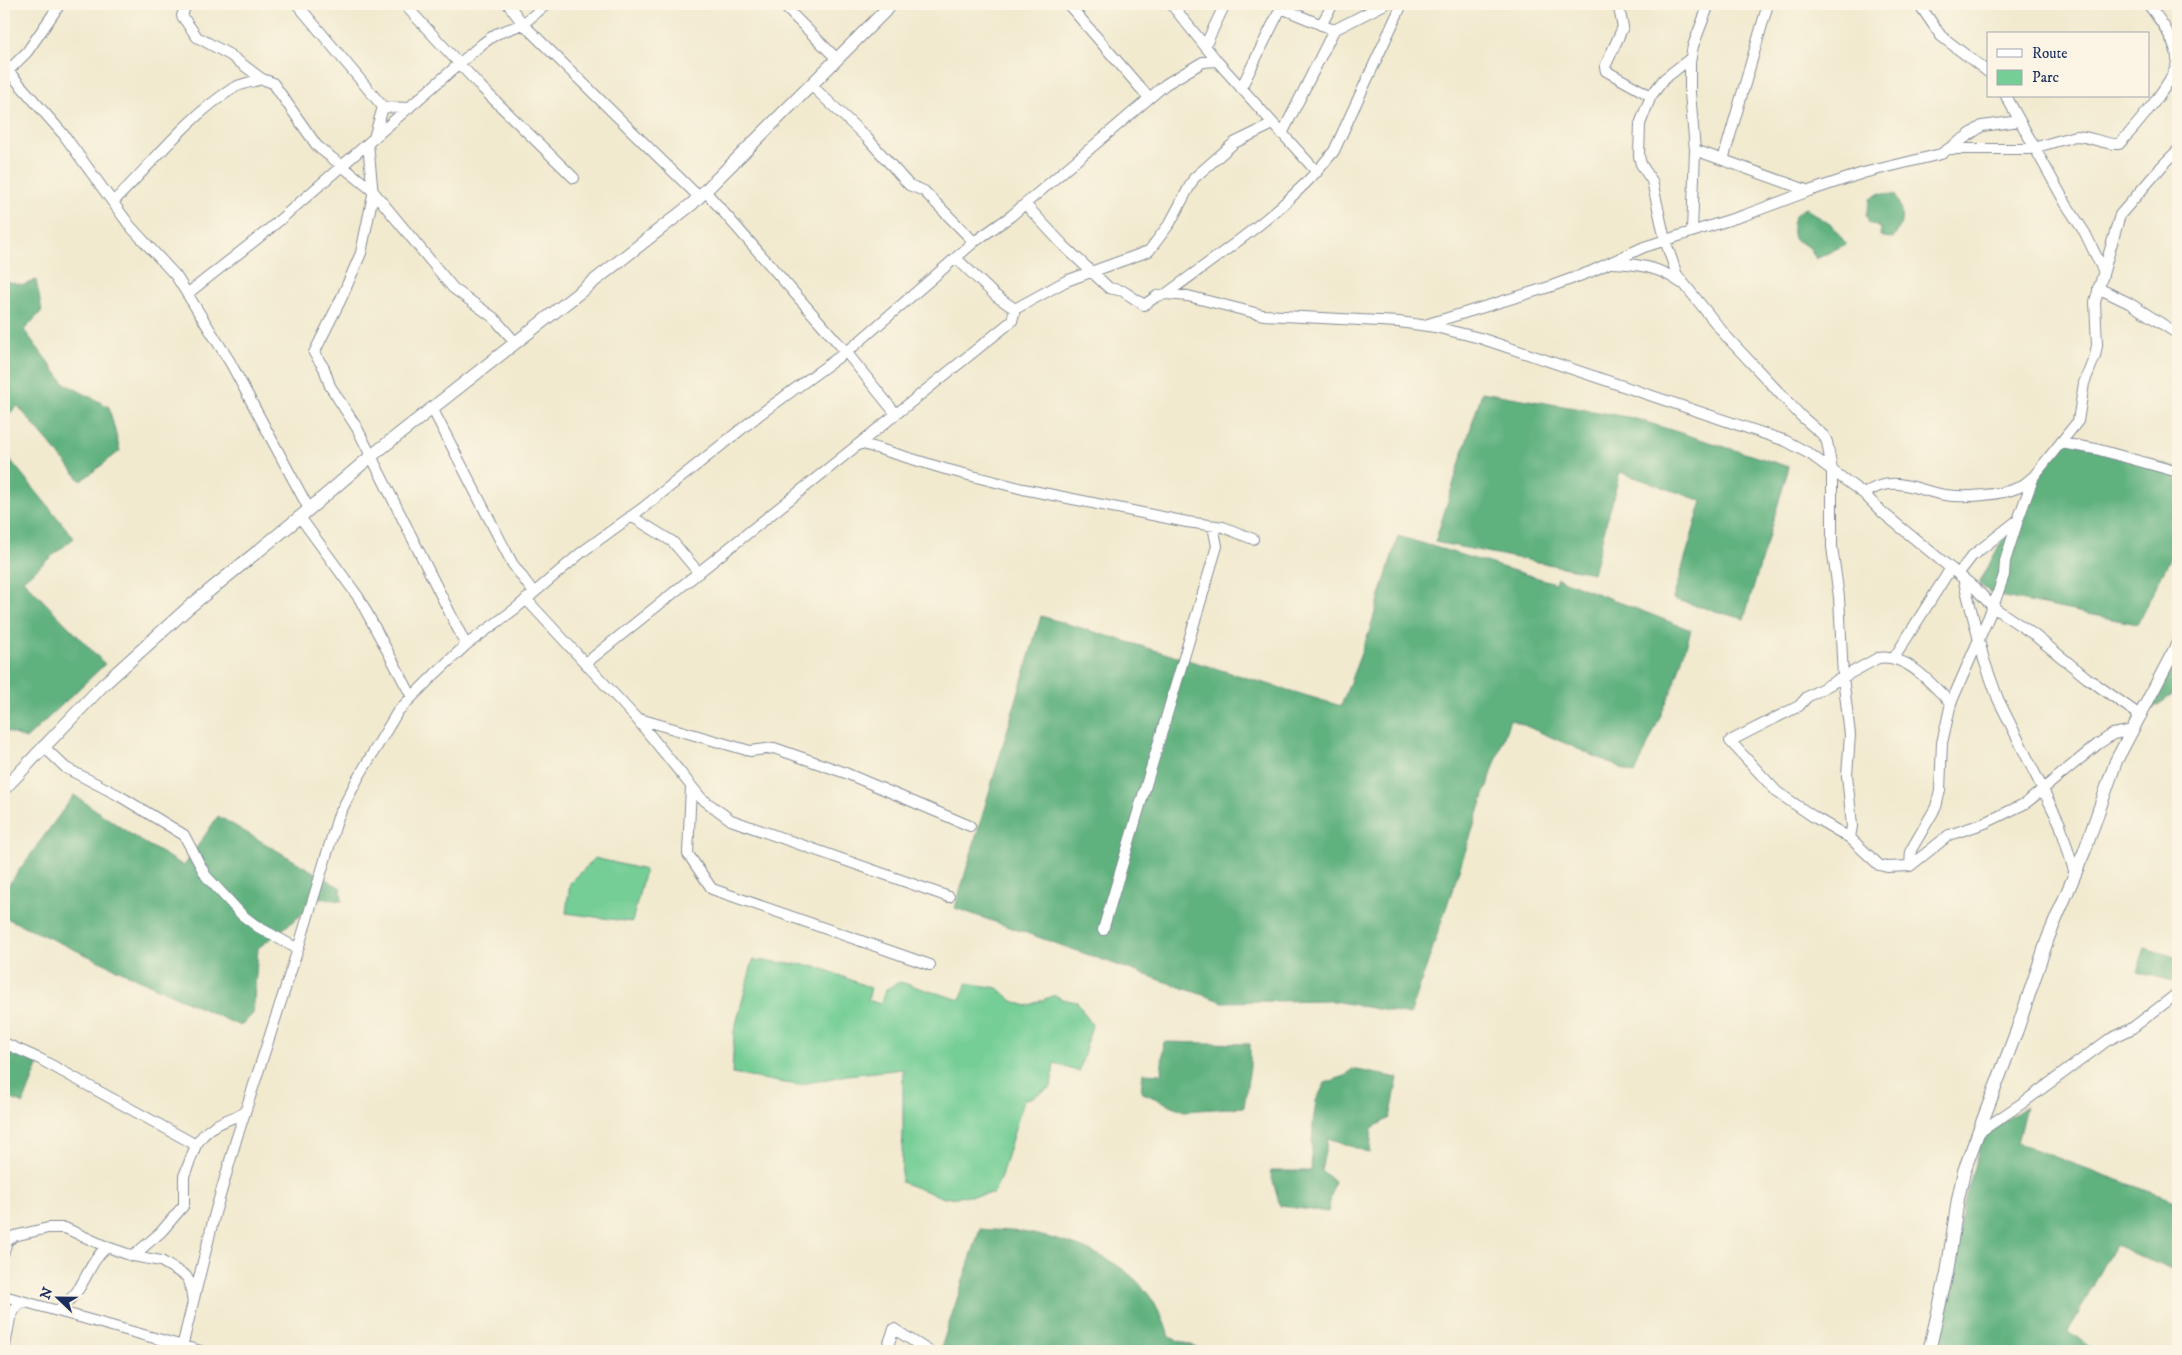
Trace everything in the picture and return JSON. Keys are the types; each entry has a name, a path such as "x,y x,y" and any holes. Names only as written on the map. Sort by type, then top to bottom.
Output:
{"street":[{"path":"60,4 27,52 8,71 64,135 130,226 176,276 230,362 305,513 359,598 412,697"},
{"path":"186,4 182,16 197,36 230,55 262,79 274,83 317,146 372,190 453,288 494,318 515,342"},
{"path":"297,4 382,107 410,108"},
{"path":"404,4 459,64 574,178"},
{"path":"508,4 523,24 702,194 846,352 896,414"},
{"path":"187,294 267,231 496,34 523,24 547,4"},
{"path":"782,4 837,59"},
{"path":"4,789 43,746 104,685 181,614 305,513 370,457 702,194 892,4"},
{"path":"1068,4 1149,98"},
{"path":"1171,4 1217,62 1318,172"},
{"path":"1205,46 1226,4"},
{"path":"1321,25 1333,4"},
{"path":"1282,134 1334,30 1385,4"},
{"path":"1166,294 1247,234 1318,172 1334,150 1402,4"},
{"path":"1618,4 1623,27 1605,67 1606,71 1651,96"},
{"path":"1692,231 1695,150 1690,93 1691,58 1692,46 1709,4"},
{"path":"1723,160 1768,4"},
{"path":"1919,4 1941,36 1987,71"},
{"path":"1950,149 2003,151 2037,148 2076,136 2083,136 2111,145 2119,144 2149,109 2169,80 2177,62 2176,50 2162,23 2148,4"},
{"path":"1241,88 1282,6 1334,30"},
{"path":"1691,58 1664,79 1651,96 1640,124 1639,156 1641,164 1653,186 1665,240 1674,266 1684,285 1739,350 1801,416 1824,436 1827,442 1832,470 1832,547 1839,597 1843,677 1850,735 1847,775 1852,826 1850,838"},
{"path":"182,1348 215,1213 244,1113 298,949 338,818 358,778 398,712 466,645 530,596 582,552 631,516 759,415 846,352 974,242 1025,204 1166,84 1203,62 1217,62"},
{"path":"113,202 136,180 152,159 209,107 234,87 262,79"},
{"path":"811,85 866,138 909,185 924,191 974,242"},
{"path":"2007,98 2037,148 2066,204 2086,233 2103,270"},
{"path":"382,107 371,142 372,190 367,230 362,243 361,253 314,353 324,368 330,386 356,428 466,645"},
{"path":"1425,325 1522,296 1611,263 1665,240 1745,215 1809,191 1864,173 1941,154 1982,126 2020,121"},
{"path":"586,664 1012,321 1015,308 1066,281 1149,251 1170,224 1194,178 1234,143 1273,124"},
{"path":"1695,150 1809,191"},
{"path":"1864,494 1880,486 1903,483 1946,496 2004,492 2020,488 2034,476 2078,421 2084,383 2095,356 2097,335 2094,316 2098,288 2120,215 2178,150"},
{"path":"1025,204 1064,246 1109,288 1123,291 1144,305 1157,296 1166,294 1188,296 1263,315 1425,325 1480,338 1786,440 1810,454 1864,494 1883,513 1957,574 1993,607 2033,634 2087,678 2141,716"},
{"path":"956,258 996,296 1015,308"},
{"path":"1611,263 1653,268 1668,274 1684,285"},
{"path":"2098,288 2130,303 2178,334"},
{"path":"432,408 530,596 586,664 636,718 701,798 731,820 949,897"},
{"path":"860,443 945,469 1022,489 1223,527 1253,538"},
{"path":"2061,443 2096,449 2178,472"},
{"path":"1910,866 1911,850 1936,806 1940,790 1942,743 1951,703 1993,607 2004,575 2005,560 2034,476"},
{"path":"631,516 672,542 699,573"},
{"path":"1894,658 1972,556 2018,520"},
{"path":"1103,930 1217,546 1213,526"},
{"path":"1957,574 1998,699 2060,824 2075,874"},
{"path":"1929,1351 1947,1273 1964,1171 2017,1030 2048,938 2075,874 2116,761 2178,643"},
{"path":"1951,703 1932,684 1902,661 1894,658 1878,658 1807,698 1799,706 1730,741 1777,792 1850,838 1879,865 1887,867 1910,866 1949,835 2002,815 2026,803 2098,744 2113,734 2133,730"},
{"path":"636,718 750,751 774,748 843,772 970,826"},
{"path":"43,746 66,768 118,795 184,835 206,876 242,915 258,927 298,949"},
{"path":"691,786 688,854 712,889 930,965"},
{"path":"1978,1133 2024,1102 2108,1040 2131,1029 2178,993"},
{"path":"4,1043 40,1059 196,1145"},
{"path":"133,1256 161,1232 184,1205 184,1176 196,1145 203,1133 209,1128 244,1113"},
{"path":"4,1252 7,1241 14,1236 48,1228 65,1228 107,1247 133,1256 161,1261 186,1276 190,1283 194,1305"},
{"path":"58,1311 77,1292 97,1256 107,1247"},
{"path":"4,1296 182,1348 201,1351"},
{"path":"4,1351 10,1318 16,1307 23,1302"},
{"path":"886,1351 894,1329 929,1351"}],"green space":[{"path":"1880,193 1895,195 1900,208 1901,223 1893,239 1880,236 1881,228 1869,223 1866,215 1870,199"},
{"path":"1805,208 1833,226 1846,244 1816,259 1810,248 1794,239 1792,229 1794,217"},
{"path":"36,280 42,311 24,330 64,383 109,407 120,451 81,481 18,406 4,418 4,281 24,285"},
{"path":"1482,392 1633,418 1789,467 1744,619 1673,599 1702,501 1620,472 1593,573 1435,542"},
{"path":"2064,441 2120,450 2178,469 2178,543 2137,624 1994,595 1979,584 2035,477"},
{"path":"4,452 74,538 23,580 105,664 26,739 4,731"},
{"path":"1398,536 1555,583 1557,578 1691,630 1674,685 1635,774 1510,719 1410,1015 1328,1000 1223,1002 955,908 1041,616 1341,706 1369,632"},
{"path":"2178,655 2178,691 2149,711"},
{"path":"74,795 136,838 184,866 218,816 341,888 342,901 313,897 309,909 258,948 253,1014 240,1026 4,917 4,891"},
{"path":"595,858 645,870 632,922 566,913 570,883"},
{"path":"2145,948 2178,958 2178,983 2137,971"},
{"path":"753,960 816,966 871,988 868,1000 880,1004 886,989 900,982 960,1000 967,983 998,988 1013,1001 1027,1006 1055,995 1062,999 1077,1002 1092,1025 1079,1072 1054,1063 1051,1087 1031,1098 1024,1099 1000,1179 993,1194 944,1198 901,1182 903,1069 847,1075 797,1085 732,1074 734,1032"},
{"path":"1164,1042 1250,1044 1250,1066 1244,1107 1184,1111 1141,1092 1143,1073 1161,1074"},
{"path":"4,1044 40,1061 23,1104 4,1095"},
{"path":"1352,1069 1398,1078 1390,1118 1372,1128 1370,1153 1328,1138 1321,1170 1334,1181 1328,1212 1280,1206 1270,1171 1311,1171 1316,1101 1325,1083 1345,1076"},
{"path":"2026,1106 2017,1143 2178,1202 2178,1273 2115,1245 2069,1331 2092,1349 2091,1351 1955,1351 1939,1338 1964,1202 1983,1135"},
{"path":"980,1229 1020,1232 1056,1239 1099,1255 1134,1279 1149,1295 1161,1314 1169,1337 1207,1351 940,1351"}]}
